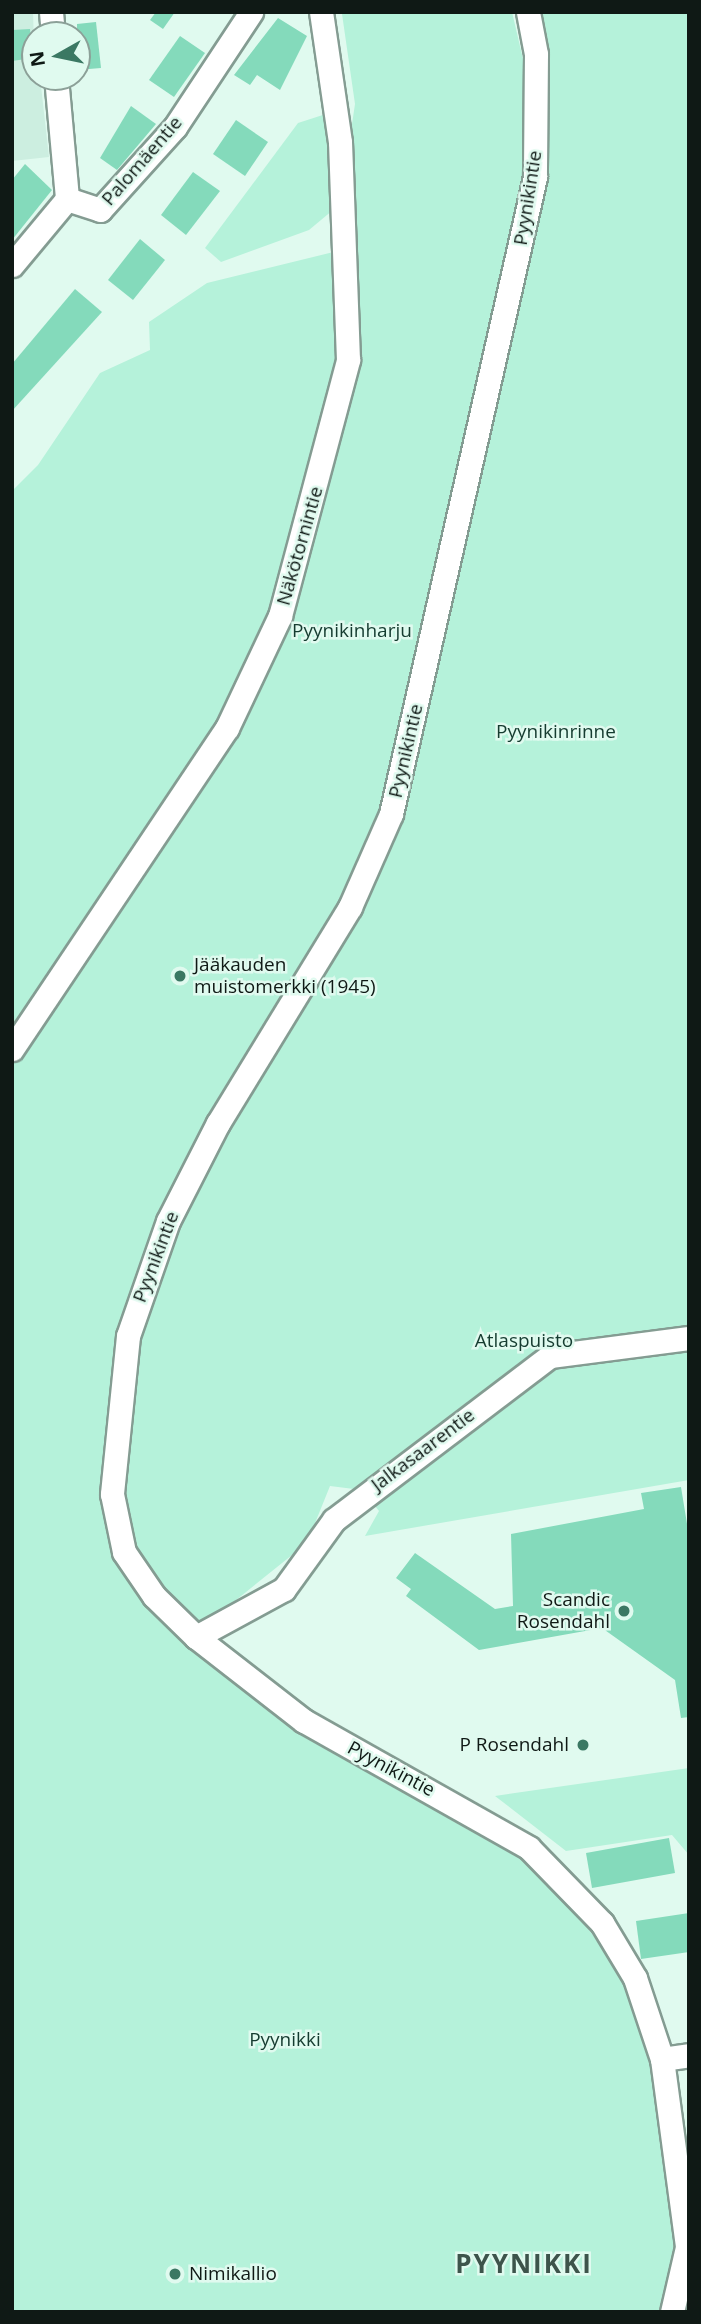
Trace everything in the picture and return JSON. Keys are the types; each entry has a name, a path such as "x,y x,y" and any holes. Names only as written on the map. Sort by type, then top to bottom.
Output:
{"street":[{"name":"Palomäentie","path":"67,198 100,210 175,127 251,12"},
{"name":"Näkötornintie","path":"12,1049 228,728 280,617 348,360 340,142 321,12"},
{"name":"Pyynikintie","path":"528,12 536,54 535,177 391,814 350,907 186,1184 128,1336 112,1449 115,1524 124,1552 154,1596 196,1637 304,1721 484,1818 563,1876 625,1958 662,2059 687,2233 672,2312"},
{"path":"12,265 67,198 57,91"},
{"name":"Jalkasaarentie","path":"196,1637 284,1589 334,1520 550,1356 689,1338"},
{"path":"662,2059 689,2055"}],"shaded area":[{"path":"12,12 33,12 33,21 21,21 21,91 42,91 49,157 12,161"}],"green space":[{"name":"Pyynikinharju","path":"512,12 546,157 547,55 539,12 689,12 689,1480 365,1536 379,1511 362,1490 330,1486 307,1543 185,1641 548,1872 627,1983 660,2090 682,2234 661,2312 12,2312 12,491 38,465 100,373 150,350 149,322 207,283 358,246 348,151 355,104 342,14"},
{"path":"329,113 333,210 309,230 221,262 205,248 298,123"},
{"path":"689,1768 689,1855 672,1835 566,1851 495,1796"}],"building":[{"path":"156,12 175,12 163,29 150,20"},
{"path":"278,18 307,36 280,90 257,75 250,85 234,75"},
{"path":"96,22 101,68 91,69 91,23"},
{"path":"12,30 21,30 21,60 12,61"},
{"path":"180,36 205,53 174,97 149,80"},
{"path":"131,106 156,124 117,170 100,158"},
{"path":"236,120 268,142 245,176 213,154"},
{"path":"25,164 52,190 12,240 12,180"},
{"path":"193,172 220,191 186,235 161,215"},
{"path":"140,239 165,260 133,300 108,280"},
{"path":"75,289 102,312 12,411 12,364"},
{"name":"Scandic Rosendahl","path":"681,1487 689,1536 689,1717 681,1718 675,1680 602,1628 479,1650 406,1596 411,1589 396,1578 415,1553 495,1609 513,1606 511,1534 644,1509 641,1493"},
{"path":"669,1838 675,1873 592,1888 586,1853"},
{"path":"689,1913 689,1952 641,1959 636,1921"}],"place":[{"name":"Jääkauden muistomerkki (1945)","path":"180,976"},
{"name":"Scandic Rosendahl","path":"624,1611"},
{"name":"P Rosendahl","path":"583,1745"},
{"name":"Nimikallio","path":"175,2274"}],"district":[{"name":"PYYNIKKI","path":"524,2264"}],"park label":[{"name":"Pyynikinrinne","path":"556,732"},
{"name":"Atlaspuisto","path":"524,1341"},
{"name":"Pyynikki","path":"285,2040"}]}
